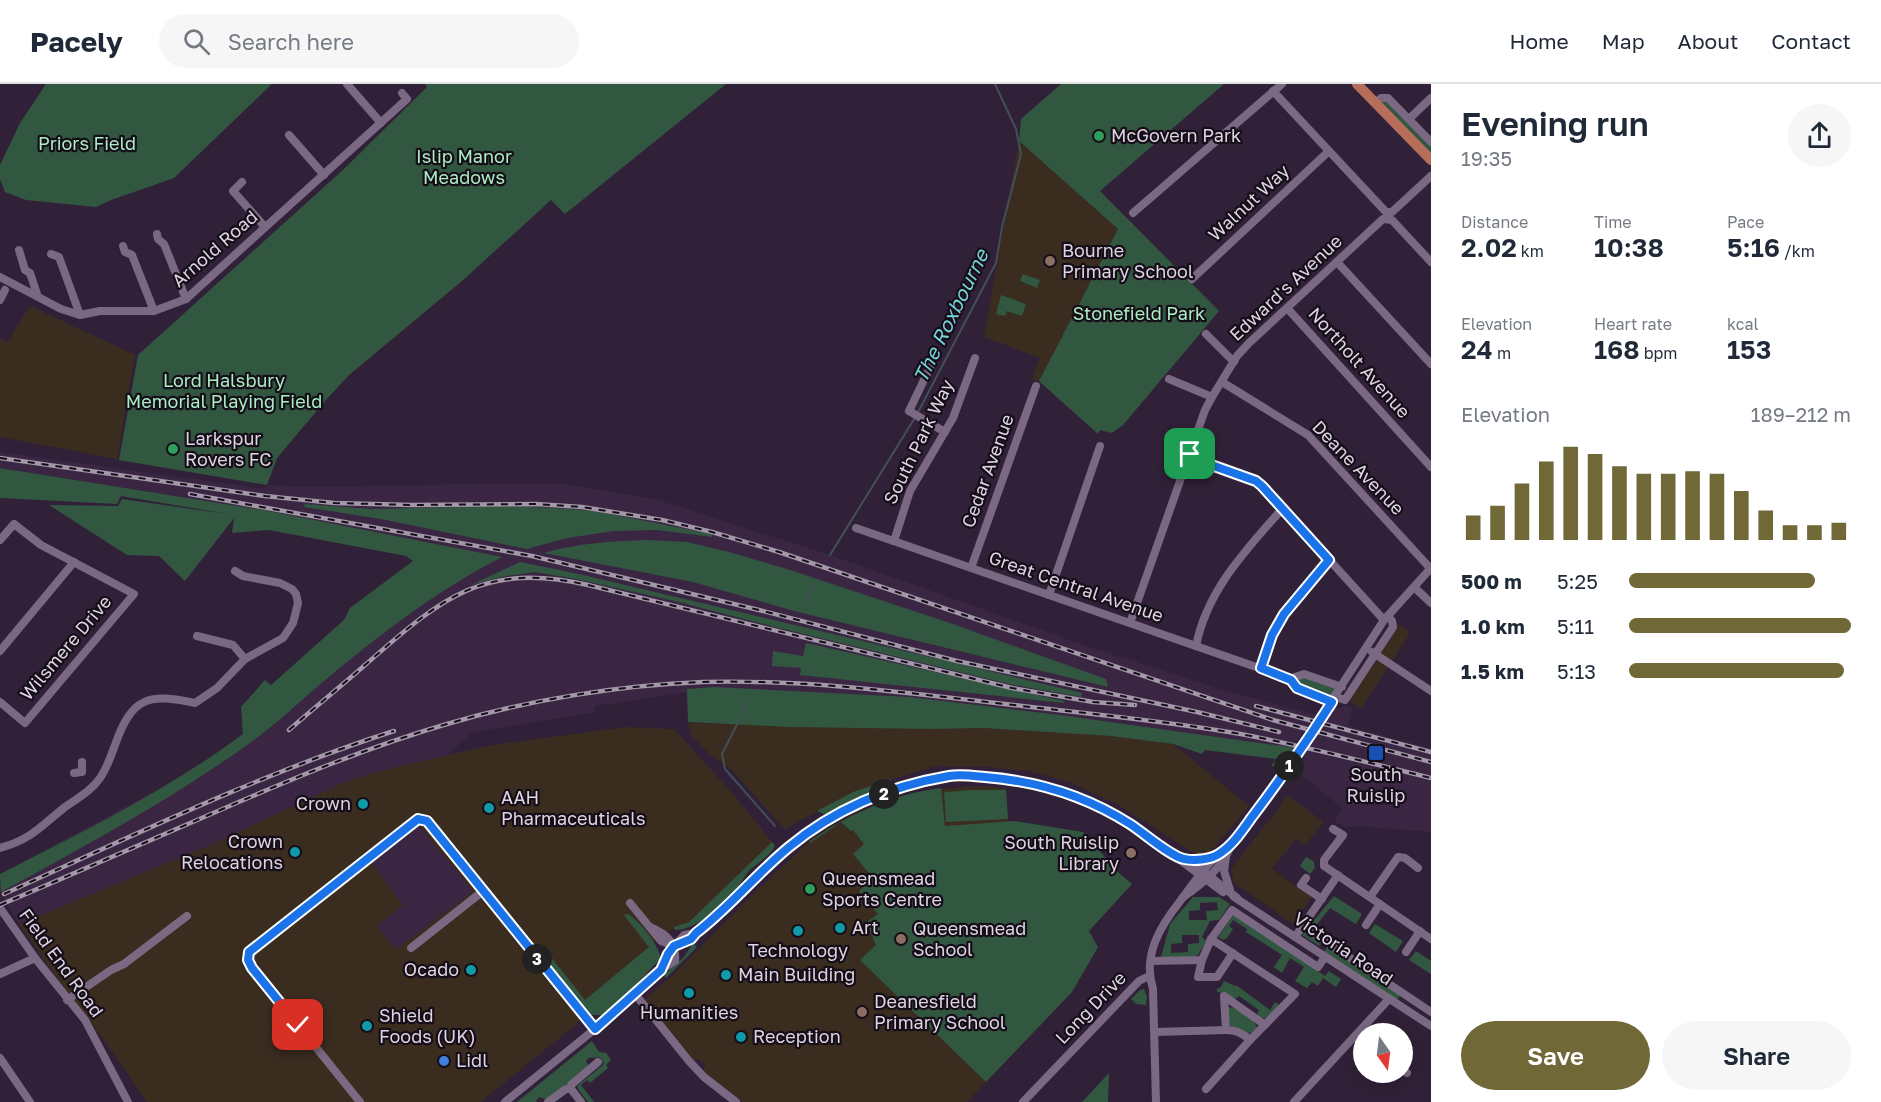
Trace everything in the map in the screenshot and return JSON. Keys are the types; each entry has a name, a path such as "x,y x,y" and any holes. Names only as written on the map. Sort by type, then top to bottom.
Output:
{"main road":[{"path":"1357,84 1431,160"}],"street":[{"path":"347,84 381,123"},
{"path":"1133,213 1282,84"},
{"path":"1274,91 1384,215 1392,220 1431,262"},
{"name":"Arnold Road","path":"0,277 61,309 80,315 117,310 154,311 186,299 407,99 402,93"},
{"path":"1375,103 1381,98 1388,98 1431,142"},
{"path":"1409,119 1431,98"},
{"path":"289,135 324,175"},
{"name":"Walnut Way","path":"1192,279 1329,151"},
{"name":"Edward's Avenue","path":"1130,623 1212,397 1234,362 1249,343 1384,215 1392,212 1431,177"},
{"path":"242,182 233,191 266,227"},
{"path":"157,234 158,239 164,244 186,299"},
{"path":"123,246 125,252 132,255 154,311"},
{"path":"19,250 25,270 30,273 39,297"},
{"path":"51,254 59,257 80,315"},
{"path":"1337,262 1431,364"},
{"path":"0,300 5,290"},
{"name":"Northolt Avenue","path":"1287,308 1431,467"},
{"path":"1206,334 1234,362"},
{"path":"935,357 909,411 945,432"},
{"name":"South Park Way","path":"894,541 910,490 953,418 975,358"},
{"path":"1169,379 1212,397"},
{"name":"Deane Avenue","path":"1222,382 1308,435 1431,568"},
{"name":"Cedar Avenue","path":"971,568 1036,386"},
{"path":"1049,595 1100,446"},
{"path":"1189,457 1256,481 1329,560 1386,618 1392,621 1393,627 1376,654"},
{"path":"1196,646 1211,601 1229,571 1282,509"},
{"name":"Wilsmere Drive","path":"0,524 11,527 41,546 134,594 25,723 0,702"},
{"path":"0,540 11,527"},
{"name":"Great Central Avenue","path":"856,528 1261,668 1291,680 1297,688 1332,702 1345,700 1376,654"},
{"path":"1261,668 1272,635 1284,614 1329,560"},
{"path":"0,651 74,562"},
{"name":"Long Drive","path":"1023,1102 1139,981 1149,976 1153,947 1162,924 1185,895 1229,850 1278,783 1386,618 1431,568"},
{"path":"0,848 16,843 43,828 59,812 95,785 104,771 127,718 137,706 144,701 159,697 195,703 217,688 245,659 283,638 293,623 298,603 296,594 287,585 243,576 235,571"},
{"path":"1414,587 1431,603"},
{"path":"196,636 233,645 245,659"},
{"path":"1367,648 1431,690"},
{"name":"Great Central Avenue","path":"1285,677 1292,678 1304,674 1342,687"},
{"path":"74,773 82,772 82,762"},
{"name":"Victoria Road","path":"674,946 684,935 696,933 736,900 788,848 833,816 879,795 951,776 1024,781 1062,791 1116,816 1431,1026"},
{"path":"360,1102 252,968 248,960 249,952 418,819 427,821 595,1029"},
{"path":"1333,828 1343,835 1323,863 1324,866 1431,939"},
{"path":"1229,850 1224,873 1230,891"},
{"name":"Long Drive","path":"1205,876 1217,856 1229,850"},
{"path":"1217,856 1181,860 1188,881 1185,895 1199,891 1220,891"},
{"path":"1370,897 1398,857 1405,858 1418,868"},
{"path":"1295,937 1338,875"},
{"name":"Victoria Road","path":"1205,876 1220,891 1237,898"},
{"path":"1306,878 1301,885 1322,899"},
{"path":"411,948 483,891"},
{"path":"505,1102 595,1029 661,970 674,946 666,934 650,927 630,903"},
{"path":"1366,925 1380,904"},
{"name":"Field End Road","path":"0,908 35,958 85,1020 128,1102"},
{"path":"1233,953 1217,977 1198,977 1211,939 1232,910 1318,967 1326,942"},
{"path":"67,1000 111,970 124,964 187,916"},
{"path":"1406,952 1420,931"},
{"path":"1313,933 1431,1012"},
{"path":"1206,1089 1295,994 1211,939"},
{"path":"0,974 35,958"},
{"path":"1151,961 1202,960"},
{"path":"1149,976 1153,989 1156,1102"},
{"path":"635,994 689,1061 704,1077 736,1102"},
{"path":"1398,1005 1405,995"},
{"path":"1226,1030 1224,996 1265,1025"},
{"path":"1367,1023 1389,999"},
{"path":"1155,1032 1234,1030 1250,1040"},
{"path":"1294,1102 1353,1038"},
{"path":"0,1058 30,1102"},
{"path":"571,1089 571,1085 598,1062"},
{"path":"548,1102 566,1089 571,1089"},
{"path":"571,1089 581,1102"}],"shaded area":[{"name":"Bourne Primary School","path":"1019,141 1118,229 1039,381 1032,379 1040,358 984,337"},
{"path":"30,306 135,355 117,459 0,437 0,339 7,342"},
{"path":"0,452 265,489 267,485 310,487 566,484 658,500 830,555 1075,642 1216,688 1315,715 1288,755 704,690 595,706 595,712 473,732 448,755 371,773 340,784 208,846 19,924 0,891 0,874 157,790 220,752 426,579 449,557 262,510 0,468"},
{"path":"1396,623 1410,633 1361,709 1348,700 1398,627"},
{"path":"1345,705 1353,709 1348,726 1431,749 1431,832 1345,827 1334,821 1342,808 1296,770 1303,755 1325,720 1328,719 1331,710 1342,708"},
{"path":"688,723 933,729 984,728 1111,736 1173,744 1249,806 1211,851 1198,854 1115,803 1069,782 1028,771 988,767 936,766 853,792 785,829 731,769 710,755 691,735"},
{"path":"625,727 674,729 734,795 772,842 689,922 659,936 650,947 585,1000 579,1022 481,1102 147,1102 19,924 208,846 340,784 371,773 487,746"},
{"name":"Queensmead School","path":"975,786 1006,788 1008,821 1083,832 1119,873 1132,884 1089,931 1098,947 1072,992 967,1102 743,1102 704,1071 705,1065 699,1059 694,1060 649,1006 646,999 650,994 670,978 756,891 821,833 851,815 898,797 930,790"},
{"path":"1287,795 1324,822 1305,845 1296,839 1272,869 1312,897 1293,924 1234,883 1231,869"},
{"path":"417,826 473,891 396,949 377,926 403,905 371,862"}],"green space":[{"name":"Priors Field","path":"46,84 272,84 174,178 96,207 26,200 5,192 0,179 0,165 20,123"},
{"path":"425,84 726,84 565,214 551,200 462,281 349,375 277,458 267,485 119,460 138,355 345,168 427,87"},
{"name":"Stonefield Park","path":"1061,84 1224,84 1100,191 1219,311 1123,425 1112,433 1100,430 1098,434 1039,381 1118,229 1019,141 1021,119"},
{"path":"1385,100 1431,146 1431,155 1382,103"},
{"path":"1023,274 1040,280 1037,288 1020,281"},
{"path":"1001,295 1026,304 1022,316 1007,311 1005,316 996,314"},
{"path":"0,468 263,510 502,557 452,585 383,633 262,734 193,782 66,857 1,892 0,874 155,792 243,734 241,707 265,680 271,685 344,620 350,608 413,561 406,556 269,530 232,533 234,518 185,581 159,556 127,555 49,505 118,506 122,499 234,515 121,496 117,504 0,498"},
{"path":"305,504 371,509 499,506 595,511 712,534 712,537 657,530 614,531 567,538 527,549 381,519 304,507"},
{"path":"647,540 687,542 787,569 950,623 1106,679 1108,687 798,612 693,582 544,553 595,543"},
{"path":"520,562 1082,693 1081,697 1009,684 679,602 576,579 535,572 506,576 471,585"},
{"path":"806,643 1064,701 1064,703 800,675 801,668 772,666 773,651 803,656"},
{"path":"1304,676 1335,687 1330,698 1295,684 1297,677"},
{"path":"714,687 909,697 1060,715 1296,748 1282,767 1271,766 1276,759 1205,750 1202,754 1173,744 1111,736 984,728 791,727 688,722 687,689"},
{"path":"891,779 888,787 826,815 817,811 853,792"},
{"name":"Queensmead School","path":"941,788 945,826 1014,821 1083,832 1119,873 1132,884 1089,931 1098,947 1072,992 986,1082 860,960 876,945 870,930 864,924 878,914 859,891 873,878 853,854 864,844 853,830 851,831 841,822 810,843 840,822 872,807 906,795"},
{"path":"1006,790 1008,819 946,822 944,792"},
{"path":"772,842 775,846 770,853 749,871 717,909 692,926 675,930 674,927 689,922"},
{"path":"1306,857 1314,862 1315,868 1310,874 1300,866"},
{"path":"1334,896 1362,914 1356,924 1330,908 1310,933 1322,941 1319,946 1302,935"},
{"path":"1193,897 1219,897 1230,904 1219,920 1210,921 1202,937 1206,941 1198,955 1192,957 1161,957 1170,924","holes":["1217,902 1218,910 1206,911 1207,920 1189,920 1189,911 1200,910 1200,903","1182,935 1199,935 1199,943 1188,944 1188,952 1171,953 1171,944 1182,943"]},
{"path":"628,914 648,934 657,947 660,959 629,992 602,1015 591,1015 541,957 547,952 585,1000 649,947 624,915"},
{"path":"1234,914 1325,976 1329,971 1341,979 1336,987 1323,978 1318,986 1312,982 1307,988 1295,981 1304,967 1290,958 1282,973 1274,967 1282,955 1246,932 1247,929 1233,920 1229,926 1233,929 1227,938 1223,940 1218,937"},
{"path":"1375,924 1403,941 1396,952 1369,933"},
{"path":"693,943 697,947 666,978 664,975 684,957"},
{"path":"1328,946 1401,995 1397,1000 1324,952"},
{"path":"1416,951 1431,961 1431,974 1409,960"},
{"path":"1224,981 1236,985 1270,1010 1275,1002 1279,1005 1266,1018 1261,1018 1257,1014 1259,1010 1239,996 1234,1000 1224,993 1217,992"},
{"path":"1144,989 1147,997 1146,1005 1136,1004 1131,999"},
{"path":"1229,1007 1246,1014 1257,1028 1249,1034 1230,1026 1227,1009"},
{"path":"592,1041 599,1052 606,1053 611,1060 606,1065 608,1068 590,1083 587,1080 581,1085 594,1102 588,1102 577,1086 604,1064 600,1057 589,1058 586,1061 589,1067 547,1100 540,1097 536,1100 537,1102 517,1102"},
{"path":"1109,1073 1108,1102 1082,1102"}],"waterway":[{"name":"The Roxbourne","path":"830,555 916,416 996,263 1002,227 1021,154 1016,129 995,84"},
{"name":"The Roxbourne","path":"802,604 815,584"},
{"name":"The Roxbourne","path":"749,701 722,754 725,769 775,826"}],"railway":[{"path":"0,458 265,496 334,503 536,504 582,507 662,520 779,552 1273,720 1431,762"},
{"path":"190,494 532,556 759,610 957,661 1197,712 1279,732"},
{"path":"289,730 417,621 441,604 465,591 491,582 519,578 551,579 588,585 1012,688 1093,702 1135,705"},
{"path":"0,905 275,787 389,743 478,715 574,695 639,686 703,682 823,685 1102,715 1235,733 1431,778"},
{"path":"1256,706 1431,752"},
{"path":"4,894 245,786 394,731"}],"place":[{"name":"McGovern Park","path":"1099,136"},
{"name":"Bourne Primary School","path":"1050,261"},
{"name":"Larkspur Rovers FC","path":"173,449"},
{"name":"South Ruislip","path":"1376,753"},
{"name":"Crown","path":"363,804"},
{"name":"AAH Pharmaceuticals","path":"489,808"},
{"name":"Crown Relocations","path":"295,852"},
{"name":"South Ruislip Library","path":"1131,853"},
{"name":"Queensmead Sports Centre","path":"810,889"},
{"name":"Art","path":"840,928"},
{"name":"Technology","path":"798,931"},
{"name":"Queensmead School","path":"901,939"},
{"name":"Ocado","path":"471,970"},
{"name":"Main Building","path":"726,975"},
{"name":"Humanities","path":"689,993"},
{"name":"Deanesfield Primary School","path":"862,1012"},
{"name":"Shield Foods (UK)","path":"367,1026"},
{"name":"Reception","path":"741,1037"},
{"name":"Lidl","path":"444,1061"}],"route":[{"path":"298,1025 252,968 248,960 249,952 418,819 427,821 595,1029 661,970 674,946 687,942 718,916 801,837 854,805 904,787 951,776 1024,781 1062,791 1091,803 1142,831 1183,859 1217,856 1231,846 1268,797 1332,702 1297,688 1291,680 1261,668 1277,624 1329,560 1256,481 1189,457 1190,454"}],"park label":[{"name":"Islip Manor Meadows","path":"464,167"},
{"name":"Lord Halsbury Memorial Playing Field","path":"224,391"}]}
